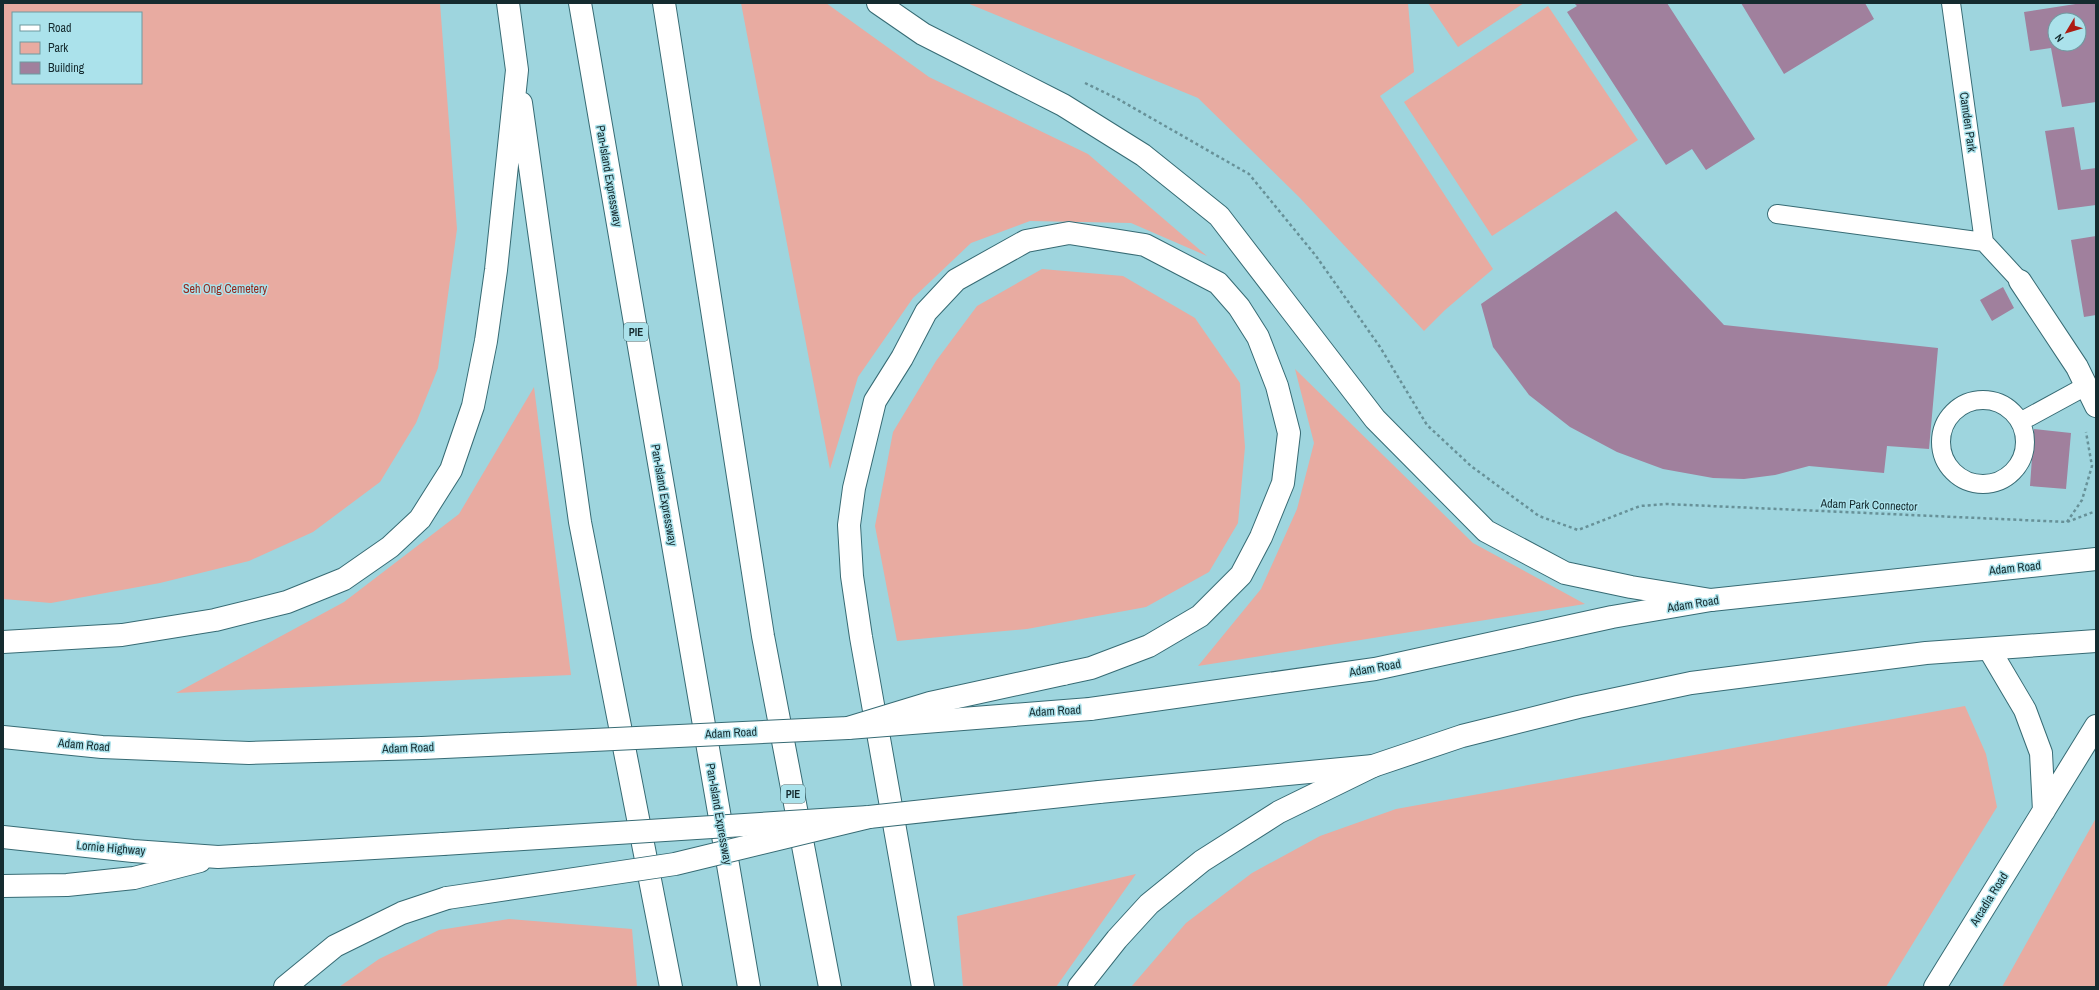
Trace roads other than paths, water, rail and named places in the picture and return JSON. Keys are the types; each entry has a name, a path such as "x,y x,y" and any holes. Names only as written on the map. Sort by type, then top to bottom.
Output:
{"main road":[{"path":"508,3 580,522 672,987"},
{"name":"Pan-Island Expressway","path":"580,3 749,987"},
{"name":"PIE","path":"664,3 763,636 830,987"},
{"path":"878,3 923,34 1063,105 1143,156 1220,216 1375,419 1486,531 1565,574 1631,587 1711,600"},
{"path":"3,642 122,635 215,620 287,602 344,579 390,547 420,519 451,470 473,406 496,270 517,70"},
{"path":"848,728 930,703 1091,668 1149,646 1200,616 1241,575 1261,537 1283,483 1289,433 1278,386 1258,337 1239,307 1218,283 1145,245 1069,233 1026,241 956,280 926,312 902,358 875,401 854,488 849,525 852,576 861,637 923,987"},
{"path":"2020,281 2077,367 2079,390 2096,406"},
{"name":"Adam Road","path":"3,737 102,747 249,753 422,748 848,728 1090,710 1375,669 1612,617 1711,600 2096,559"},
{"path":"1079,987 1117,939 1149,904 1202,862 1279,812 1373,766 1462,736 1578,707 1691,682 1926,653 2096,641"},
{"path":"1989,649 2025,710 2041,753 2044,811"},
{"name":"Arcadia Road","path":"1935,987 2096,726"},
{"path":"3,886 67,885 134,878 218,857 869,817 1099,792 1373,766"},
{"path":"285,987 335,946 402,913 447,898 676,864 869,817"},
{"name":"Lornie Highway","path":"3,837 133,851 218,857"}],"lane":[{"name":"Camden Park","path":"1951,3 1984,242"},
{"path":"1777,214 1984,242 2020,281"},
{"path":"2020,422 2079,390"},
{"path":"1981,400 2001,404 2012,412 2020,422 2025,436 2024,451 2019,464 2009,475 1996,482 1982,485 1967,481 1954,474 1946,463 1942,451 1941,438 1944,424 1951,414 1962,405 1981,400"}],"park label":[{"name":"Seh Ong Cemetery","path":"225,289"}]}
